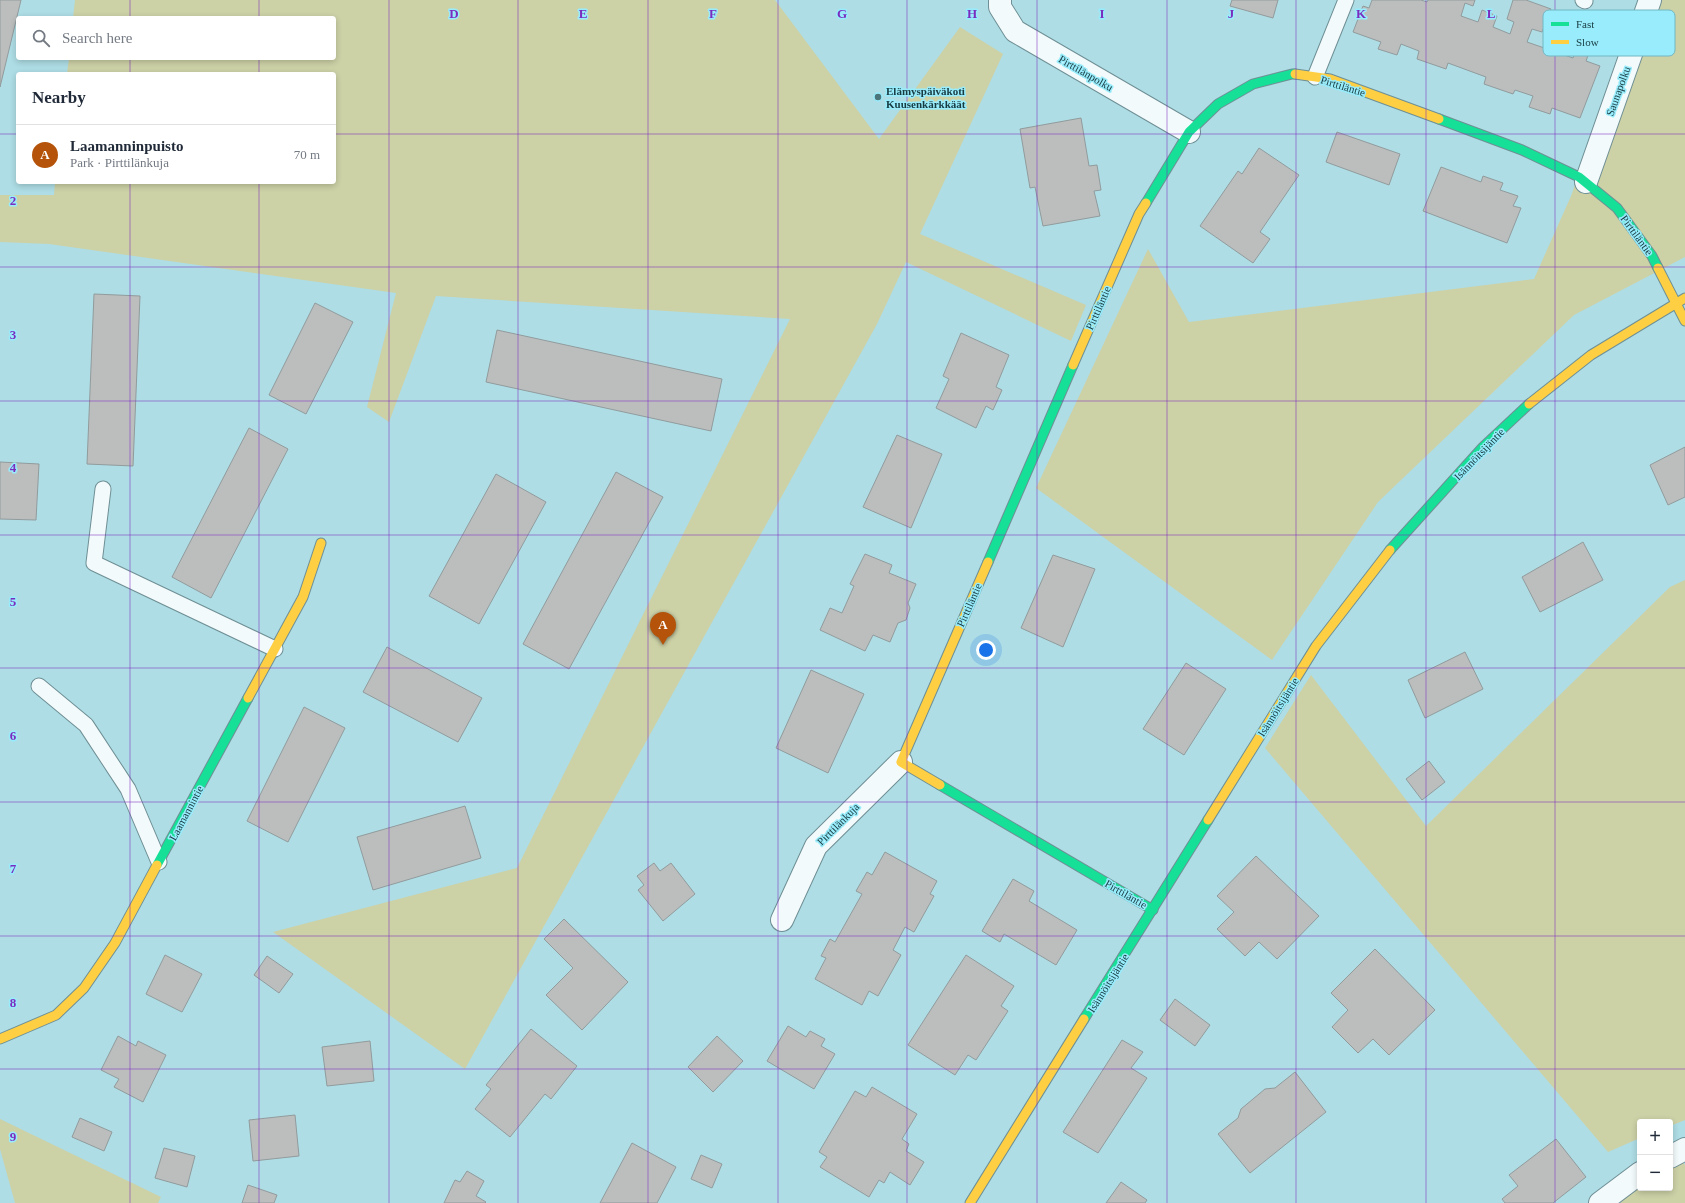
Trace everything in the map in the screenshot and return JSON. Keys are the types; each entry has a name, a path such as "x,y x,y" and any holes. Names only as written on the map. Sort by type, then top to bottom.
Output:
{"street":[{"name":"Pirttilänpolku","path":"1000,0 1000,7 1015,31 1189,132"},
{"name":"Saunapolku","path":"1646,10 1650,0"},
{"name":"Saunapolku","path":"1586,182 1630,56"},
{"name":"Pirttiläntie","path":"1154,910 901,762 1139,214 1189,132 1218,104 1253,84 1292,74 1330,79 1522,150 1579,177 1618,208 1652,256 1685,321"},
{"name":"Isännöitsijäntie","path":"970,1203 1154,910 1316,646 1394,545 1483,447 1535,398 1591,355 1685,298"},
{"name":"Laamannintie","path":"0,1039 56,1015 84,988 116,944 303,597 321,543"},
{"name":"Pirttilänkuja","path":"782,920 816,846 901,762"},
{"path":"1673,1155 1685,1149"},
{"path":"1600,1203 1637,1176"}],"lane":[{"path":"1315,77 1346,0"},
{"path":"103,489 94,563 275,649"},
{"path":"39,686 86,725 128,789 159,862"}],"green space":[{"path":"75,0 775,0 879,139 960,27 1003,54 920,234 1086,305 1071,341 906,262 877,324 465,1069 273,932 517,868 790,319 436,296 389,422 367,407 396,293 49,244 0,242 0,195 54,195 55,184 336,184 336,72 67,72 69,60 336,60 336,16 73,16"},
{"path":"1641,0 1685,0 1685,257 1574,315 1378,502 1272,660 1036,488 1148,249 1189,322 1534,279 1571,196 1621,56 1675,56 1675,10 1637,10"},
{"path":"1685,580 1685,1120 1673,1125 1673,1119 1637,1119 1637,1139 1608,1152 1265,748 1311,675 1426,826 1670,587"},
{"path":"0,1119 161,1197 158,1203 15,1203 0,1149"},
{"path":"1676,1154 1685,1165 1685,1203 1621,1203 1613,1193 1637,1176 1637,1191 1673,1191 1673,1156"}],"building":[{"path":"0,0 21,0 16,16 0,87"},
{"path":"1232,0 1278,0 1273,18 1230,6"},
{"path":"1372,0 1421,0 1427,2 1428,0 1475,0 1473,6 1465,3 1461,16 1478,22 1482,10 1497,16 1493,27 1510,34 1514,22 1507,19 1513,0 1526,0 1551,9 1543,10 1542,32 1532,29 1527,42 1543,48 1543,56 1567,56 1573,58 1574,56 1588,56 1586,61 1600,66 1580,118 1552,108 1550,114 1529,107 1533,96 1515,90 1513,94 1484,84 1486,77 1448,63 1446,69 1417,59 1419,51 1401,44 1397,55 1378,49 1381,42 1353,32 1363,6 1369,8"},
{"path":"1081,118 1089,166 1097,165 1101,190 1094,191 1100,216 1043,226 1035,187 1030,188 1020,129"},
{"path":"1337,132 1400,154 1389,185 1326,162"},
{"path":"1259,148 1299,175 1260,232 1270,239 1253,263 1200,226 1238,171 1242,174"},
{"path":"1441,167 1481,182 1483,176 1503,183 1500,190 1518,196 1513,206 1521,208 1507,243 1423,211"},
{"path":"94,294 140,296 133,466 87,464"},
{"path":"315,303 353,322 306,414 269,395"},
{"path":"497,330 722,379 711,431 486,382"},
{"path":"961,333 1009,355 996,387 1002,390 993,410 986,406 976,428 936,408 949,379 943,376"},
{"path":"249,428 288,449 211,598 172,577"},
{"path":"897,435 942,454 911,528 863,507"},
{"path":"1685,447 1685,497 1668,505 1650,465"},
{"path":"0,462 39,464 36,520 0,519"},
{"path":"616,472 663,497 569,669 523,644"},
{"path":"496,474 546,502 479,624 429,596"},
{"path":"1583,542 1603,580 1540,612 1522,577"},
{"path":"865,554 892,565 889,573 916,584 908,603 910,608 906,620 898,623 890,642 873,635 865,651 820,630 830,608 842,613 854,586 850,584"},
{"path":"1053,555 1095,569 1063,647 1021,628"},
{"path":"387,647 482,698 458,742 363,692"},
{"path":"1465,652 1483,689 1425,718 1408,680"},
{"path":"1186,663 1226,689 1184,755 1143,729"},
{"path":"811,670 864,694 828,773 776,748"},
{"path":"304,707 345,728 288,842 247,821"},
{"path":"1429,761 1445,782 1422,800 1406,779"},
{"path":"465,806 481,858 373,890 357,837"},
{"path":"885,852 937,881 930,894 934,896 914,932 905,927 893,950 901,955 878,996 869,991 862,1005 815,979 826,958 821,956 830,939 835,942 862,894 856,891 867,872 872,875"},
{"path":"1256,856 1319,916 1277,959 1259,942 1245,956 1217,929 1234,912 1217,896"},
{"path":"654,863 660,871 671,863 695,894 663,921 638,890 644,885 637,876"},
{"path":"1013,879 1034,891 1029,901 1077,930 1056,965 1004,934 1000,942 982,931"},
{"path":"564,919 628,982 582,1030 546,995 573,968 544,939"},
{"path":"1375,949 1435,1010 1389,1055 1373,1039 1358,1053 1332,1027 1348,1010 1331,993"},
{"path":"165,955 202,974 182,1012 146,994"},
{"path":"966,955 1014,986 1001,1006 1008,1011 976,1060 968,1055 955,1075 908,1045"},
{"path":"267,956 293,974 279,993 254,975"},
{"path":"1175,999 1210,1025 1195,1046 1160,1020"},
{"path":"788,1026 806,1037 810,1031 825,1039 821,1046 835,1054 814,1089 767,1061"},
{"path":"531,1029 577,1066 551,1099 545,1094 510,1137 475,1109 491,1089 486,1085"},
{"path":"118,1036 136,1046 138,1041 166,1055 143,1102 114,1087 119,1079 101,1070"},
{"path":"717,1036 743,1061 713,1092 688,1067"},
{"path":"1122,1040 1143,1052 1131,1068 1147,1078 1098,1153 1063,1132"},
{"path":"370,1041 374,1081 327,1086 322,1047"},
{"path":"1295,1072 1326,1112 1250,1173 1218,1134 1238,1118 1241,1109 1265,1089 1275,1088"},
{"path":"872,1087 917,1114 902,1139 909,1144 906,1151 924,1162 910,1185 890,1172 884,1183 879,1180 869,1197 820,1167 827,1157 819,1152 855,1091 866,1097"},
{"path":"295,1115 299,1156 253,1161 249,1120"},
{"path":"80,1118 112,1132 104,1151 72,1137"},
{"path":"1556,1139 1586,1177 1553,1203 1505,1203 1502,1199 1518,1186 1509,1175"},
{"path":"632,1143 676,1167 657,1203 600,1203"},
{"path":"164,1148 195,1156 187,1187 155,1178"},
{"path":"701,1155 722,1164 712,1188 691,1179"},
{"path":"467,1171 484,1181 476,1196 486,1202 444,1203 455,1180 460,1182"},
{"path":"1121,1182 1147,1200 1145,1203 1106,1203"},
{"path":"248,1185 277,1195 274,1203 242,1203"}],"traffic: fast":[{"path":"1146,203 1189,132 1218,104 1253,84 1295,74"},
{"path":"1439,119 1522,150 1579,177 1617,208 1652,256 1658,268"},
{"path":"988,562 1073,365"},
{"path":"1390,550 1483,447 1529,404"},
{"path":"157,865 248,698"},
{"path":"940,785 1153,910"},
{"path":"1084,1019 1208,820"}],"traffic: slow":[{"path":"1295,74 1330,79 1439,119"},
{"path":"1073,365 1139,214 1146,203"},
{"path":"1658,268 1685,321"},
{"path":"1529,404 1591,355 1685,298"},
{"path":"248,698 303,597 321,543"},
{"path":"1208,820 1316,646 1390,550"},
{"path":"940,785 901,762 988,562"},
{"path":"0,1039 56,1015 84,988 115,943 157,865"},
{"path":"970,1203 1084,1019"}],"place":[{"name":"Elämyspäiväkoti Kuusenkärkkäät","path":"878,97"},
{"name":"Laamanninpuisto","path":"663,645"}]}
